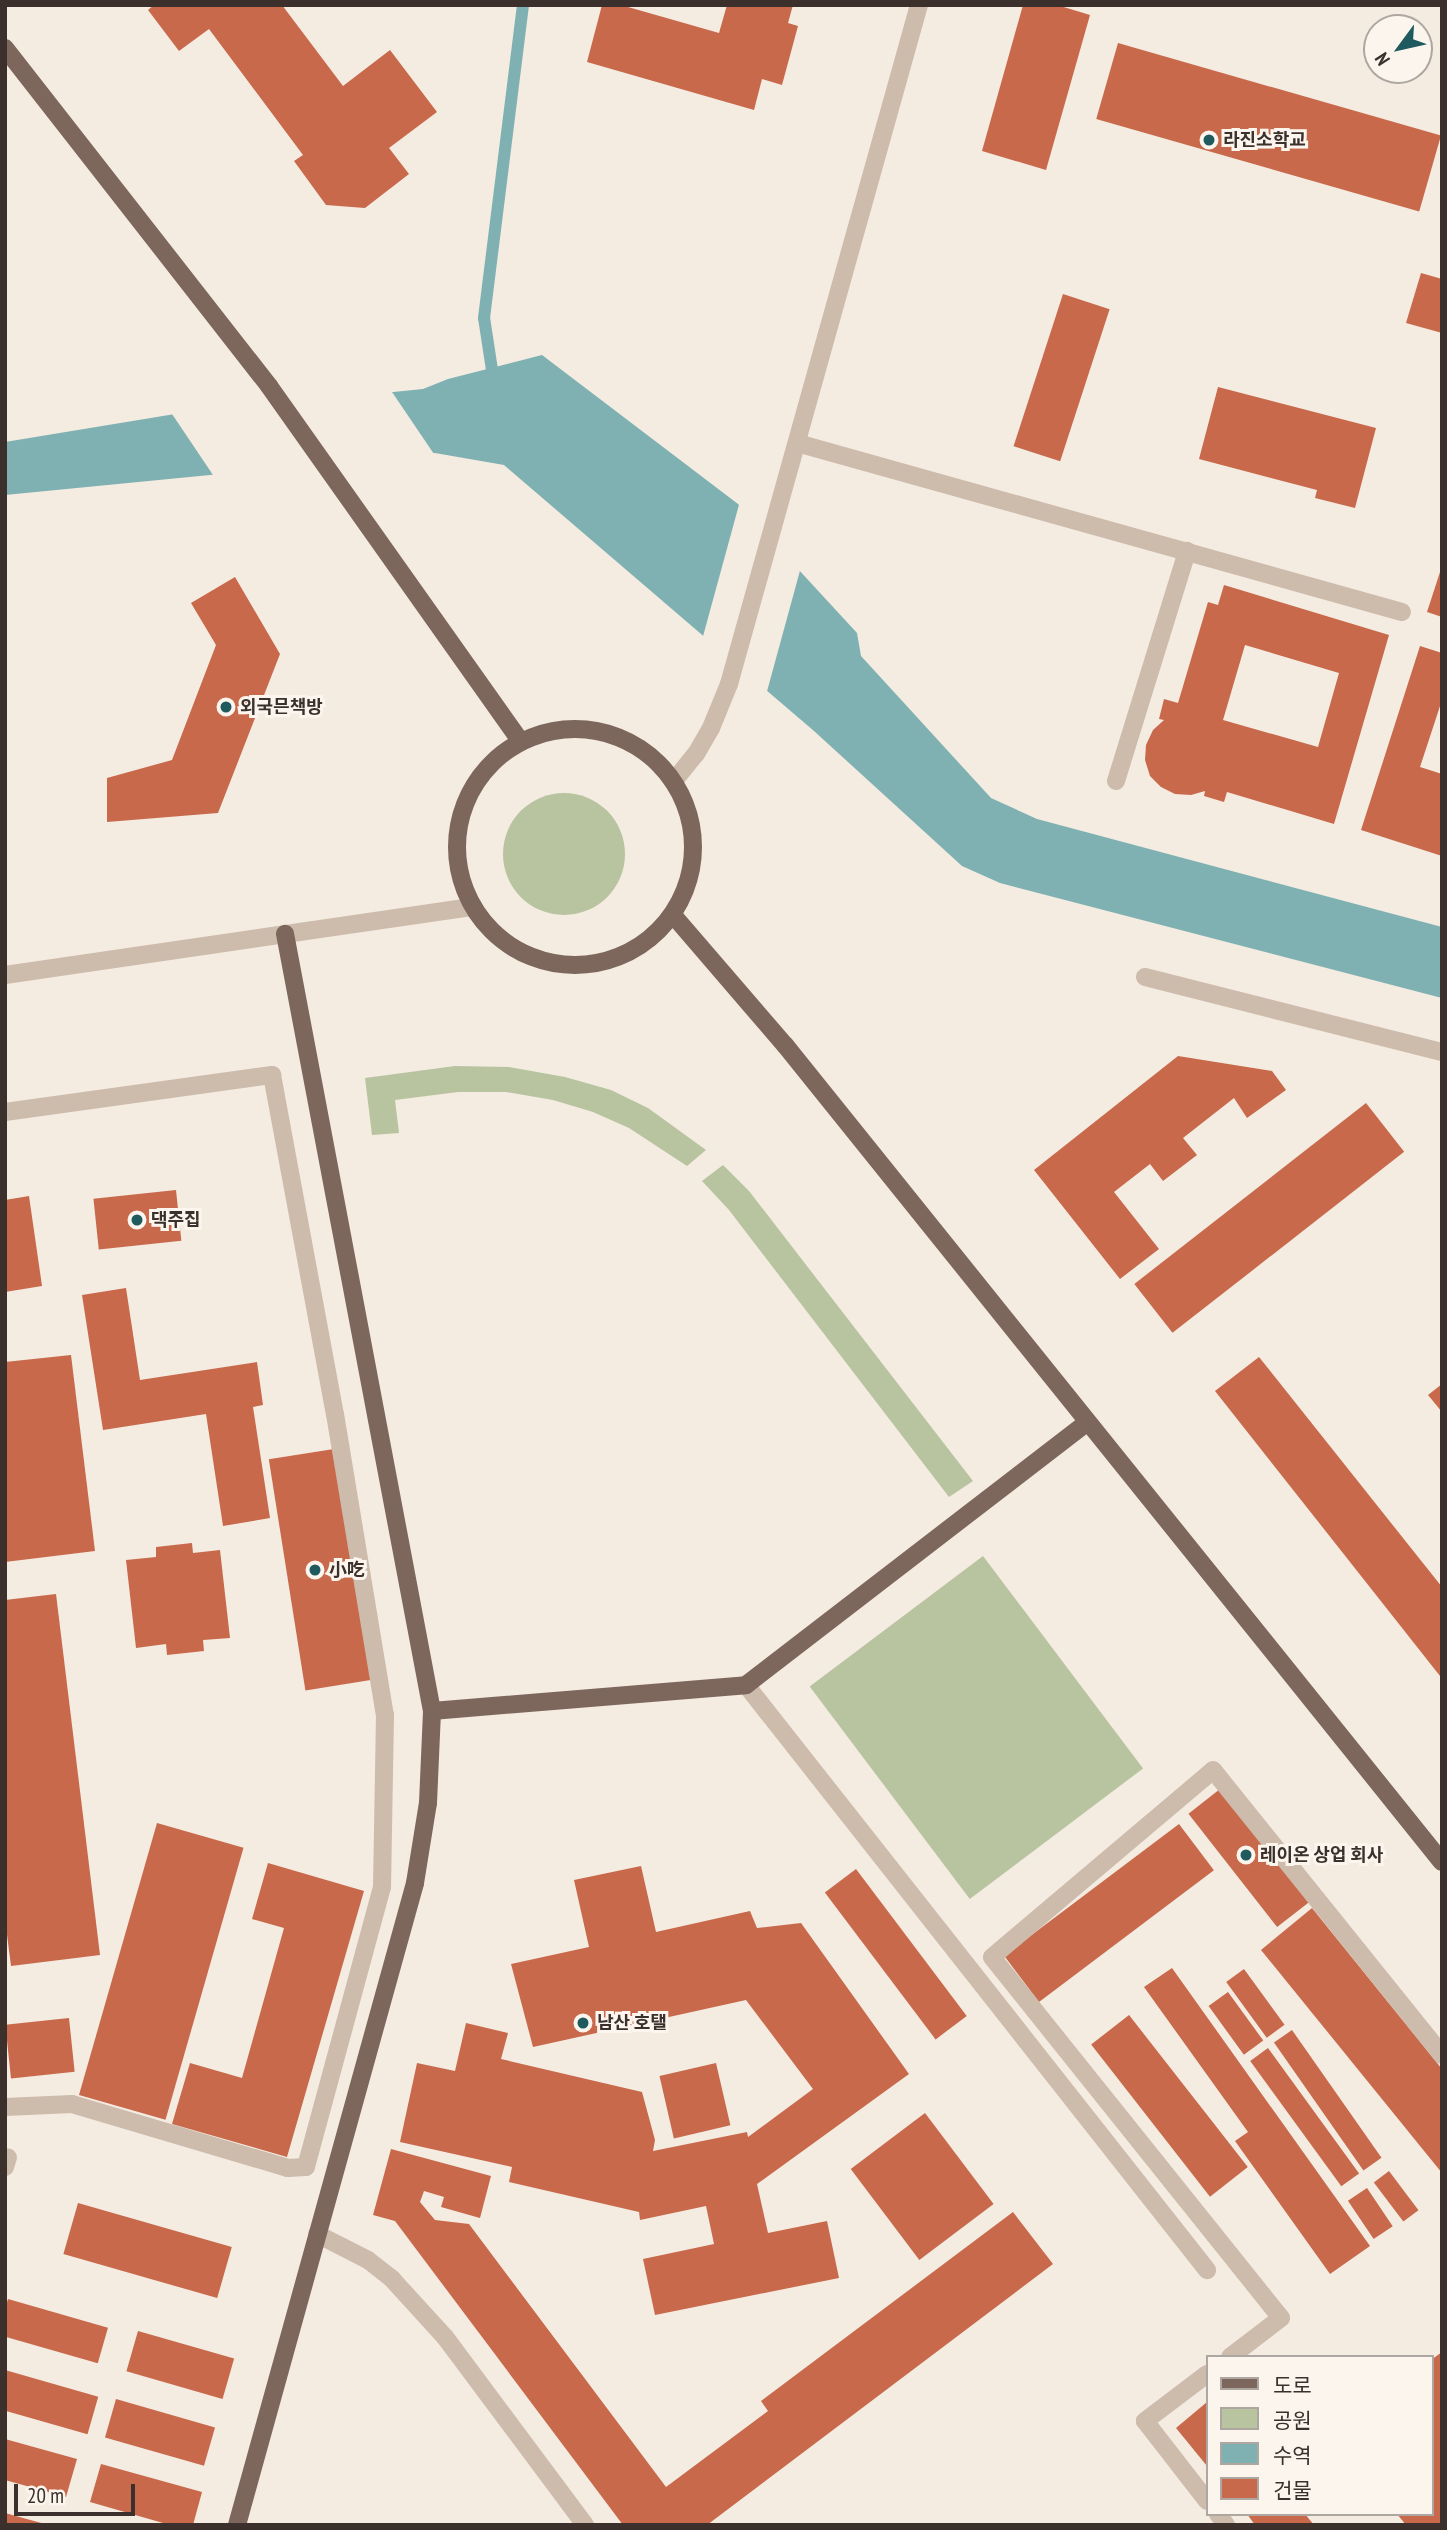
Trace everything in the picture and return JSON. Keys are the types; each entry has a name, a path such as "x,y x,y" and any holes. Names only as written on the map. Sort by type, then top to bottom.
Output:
{"main road":[{"path":"5,48 269,386 520,741"},
{"path":"557,729 596,730 632,742 661,766 673,782 684,798 693,837 690,878 673,915 645,944 608,961 568,965 530,957 498,937 473,907 459,871 458,833 468,796 490,764 520,741 557,729"},
{"path":"673,915 785,1045 1442,1862"},
{"path":"237,2525 415,1883 428,1803 432,1711 285,934"},
{"path":"432,1711 746,1685 1087,1422"}],"street":[{"path":"673,782 696,754 711,728 729,684 919,5"},
{"path":"797,443 1402,612"},
{"path":"1116,781 1187,551"},
{"path":"5,975 473,907"},
{"path":"1145,977 1442,1052"},
{"path":"5,1112 272,1075 335,1414 385,1715 382,1886 306,2167 288,2168 72,2104 5,2106"},
{"path":"746,1685 1206,2270"},
{"path":"1233,2355 1281,2318 992,1957 1213,1770 1442,2055"},
{"path":"317,2234 368,2260 392,2279 445,2337 585,2525"},
{"path":"1206,2375 1145,2421 1206,2500"}],"green space":[{"path":"564,793 588,797 607,811 621,830 625,854 621,878 607,897 588,911 564,915 540,911 521,897 507,878 503,854 507,830 521,811 540,797"},
{"path":"455,1066 509,1067 565,1077 611,1090 648,1108 706,1150 687,1166 629,1128 593,1112 553,1100 506,1092 458,1092 395,1100 399,1133 372,1135 365,1078"},
{"path":"723,1165 749,1191 973,1481 949,1497 729,1210 702,1181"},
{"path":"983,1556 1143,1768 970,1899 810,1687"}],"water":[{"path":"542,355 738,504 857,633 861,656 991,798 1037,819 1442,927 1442,998 1000,883 962,866 814,731 504,465 435,453 5,495 5,442 175,414 423,389 448,379"}],"pier":[{"path":"390,389 436,457 215,478 170,411"},
{"path":"740,501 801,567 766,695 702,640"}],"building":[{"path":"154,5 282,5 343,86 390,50 437,112 389,148 409,174 365,208 326,205 294,161 303,155 209,29 179,51 148,10"},
{"path":"602,5 621,5 719,33 727,5 793,5 788,23 798,26 782,85 762,79 754,110 587,62"},
{"path":"1023,5 1057,5 1090,15 1046,170 982,151"},
{"path":"1118,43 1441,136 1419,212 1096,119"},
{"path":"1421,273 1442,279 1442,333 1406,323"},
{"path":"1063,294 1110,309 1060,461 1014,446"},
{"path":"1218,387 1376,428 1355,508 1315,498 1317,490 1199,459"},
{"path":"1442,569 1442,617 1427,612"},
{"name":"외국믄책방","path":"235,577 280,654 218,813 107,822 107,778 172,760 216,645 191,603"},
{"path":"1224,585 1389,635 1334,824 1227,792 1224,802 1204,796 1205,791 1191,795 1175,794 1161,787 1150,776 1145,760 1146,745 1153,730 1164,720 1159,719 1164,699 1178,703 1208,602 1218,605","holes":["1245,645 1339,673 1318,747 1223,720"]},
{"path":"1420,646 1442,653 1442,700 1420,767 1442,774 1442,856 1361,830"},
{"path":"1178,1056 1272,1071 1286,1090 1247,1118 1234,1098 1183,1138 1197,1155 1163,1181 1150,1164 1114,1192 1159,1249 1120,1279 1034,1170"},
{"path":"1366,1103 1404,1152 1172,1333 1134,1284"},
{"name":"댁주집","path":"176,1190 181,1241 99,1249 93,1199"},
{"path":"29,1196 42,1286 5,1292 5,1200"},
{"path":"126,1288 140,1380 257,1362 263,1405 253,1407 270,1518 223,1526 206,1414 103,1430 82,1295"},
{"path":"71,1355 95,1551 5,1562 5,1362"},
{"path":"1259,1357 1442,1587 1440,1676 1215,1391"},
{"path":"1442,1384 1442,1412 1428,1395"},
{"path":"334,1449 371,1680 305,1690 269,1459"},
{"path":"192,1543 193,1553 220,1550 230,1638 203,1640 204,1651 167,1655 166,1644 136,1648 126,1560 156,1557 156,1547"},
{"path":"56,1594 100,1955 11,1966 5,1919 5,1600"},
{"name":"레이온 상업 회사","path":"1220,1789 1309,1902 1277,1927 1188,1814"},
{"path":"157,1823 244,1848 166,2120 79,2095"},
{"path":"1179,1824 1214,1870 1039,2002 1004,1956"},
{"path":"268,1863 364,1891 287,2157 172,2124 190,2063 242,2078 284,1928 252,1919"},
{"path":"641,1866 656,1932 750,1911 757,1928 801,1923 909,2074 757,2184 768,2233 827,2221 839,2278 655,2315 643,2259 714,2244 706,2206 640,2220 639,2212 509,2182 512,2167 400,2142 417,2063 455,2071 466,2023 508,2033 501,2059 642,2092 655,2140 653,2151 747,2132 748,2137 813,2089 746,2000 533,2047 511,1964 589,1947 574,1880"},
{"path":"856,1869 967,2016 936,2039 825,1892"},
{"path":"1312,1908 1442,2069 1442,2173 1261,1950"},
{"path":"1172,1968 1370,2246 1330,2274 1235,2141 1248,2132 1144,1987"},
{"path":"1244,1969 1285,2025 1267,2038 1226,1982"},
{"path":"1228,1992 1263,2041 1244,2055 1209,2006"},
{"path":"1129,2015 1248,2167 1210,2197 1091,2045"},
{"path":"69,2018 75,2072 11,2078 5,2025"},
{"path":"1292,2030 1381,2158 1363,2170 1274,2043"},
{"path":"1268,2048 1359,2173 1341,2186 1250,2061"},
{"path":"716,2063 730,2125 674,2138 659,2076"},
{"path":"925,2113 994,2204 919,2260 851,2169"},
{"path":"391,2149 491,2176 480,2218 441,2207 444,2197 424,2191 420,2202 435,2220 469,2224 666,2487 768,2411 761,2401 1013,2212 1053,2264 707,2525 623,2525 395,2221 373,2215"},
{"path":"1389,2171 1418,2210 1403,2222 1374,2182"},
{"path":"1367,2188 1393,2226 1374,2239 1348,2201"},
{"path":"78,2203 232,2247 217,2298 63,2254"},
{"path":"8,2299 108,2328 98,2363 5,2337 5,2309"},
{"path":"138,2331 234,2359 223,2399 126,2371"},
{"path":"1442,2352 1442,2525 1406,2525 1399,2516 1433,2516 1433,2359"},
{"path":"5,2370 98,2397 87,2434 5,2411"},
{"path":"116,2399 215,2427 204,2466 105,2437"},
{"path":"1206,2403 1206,2465 1176,2428"},
{"path":"5,2439 77,2459 66,2497 5,2480"},
{"path":"101,2464 202,2492 193,2525 170,2525 90,2502"},
{"path":"5,2513 45,2524 45,2525 5,2525"},
{"path":"1248,2516 1307,2516 1314,2525 1255,2525"}],"waterway":[{"path":"494,383 484,318 523,5"}],"place":[{"name":"라진소학교","path":"1209,140"},
{"name":"외국믄책방","path":"226,707"},
{"name":"댁주집","path":"137,1220"},
{"name":"小吃","path":"315,1570"},
{"name":"레이온 상업 회사","path":"1246,1855"},
{"name":"남산 호탤","path":"583,2023"}]}
